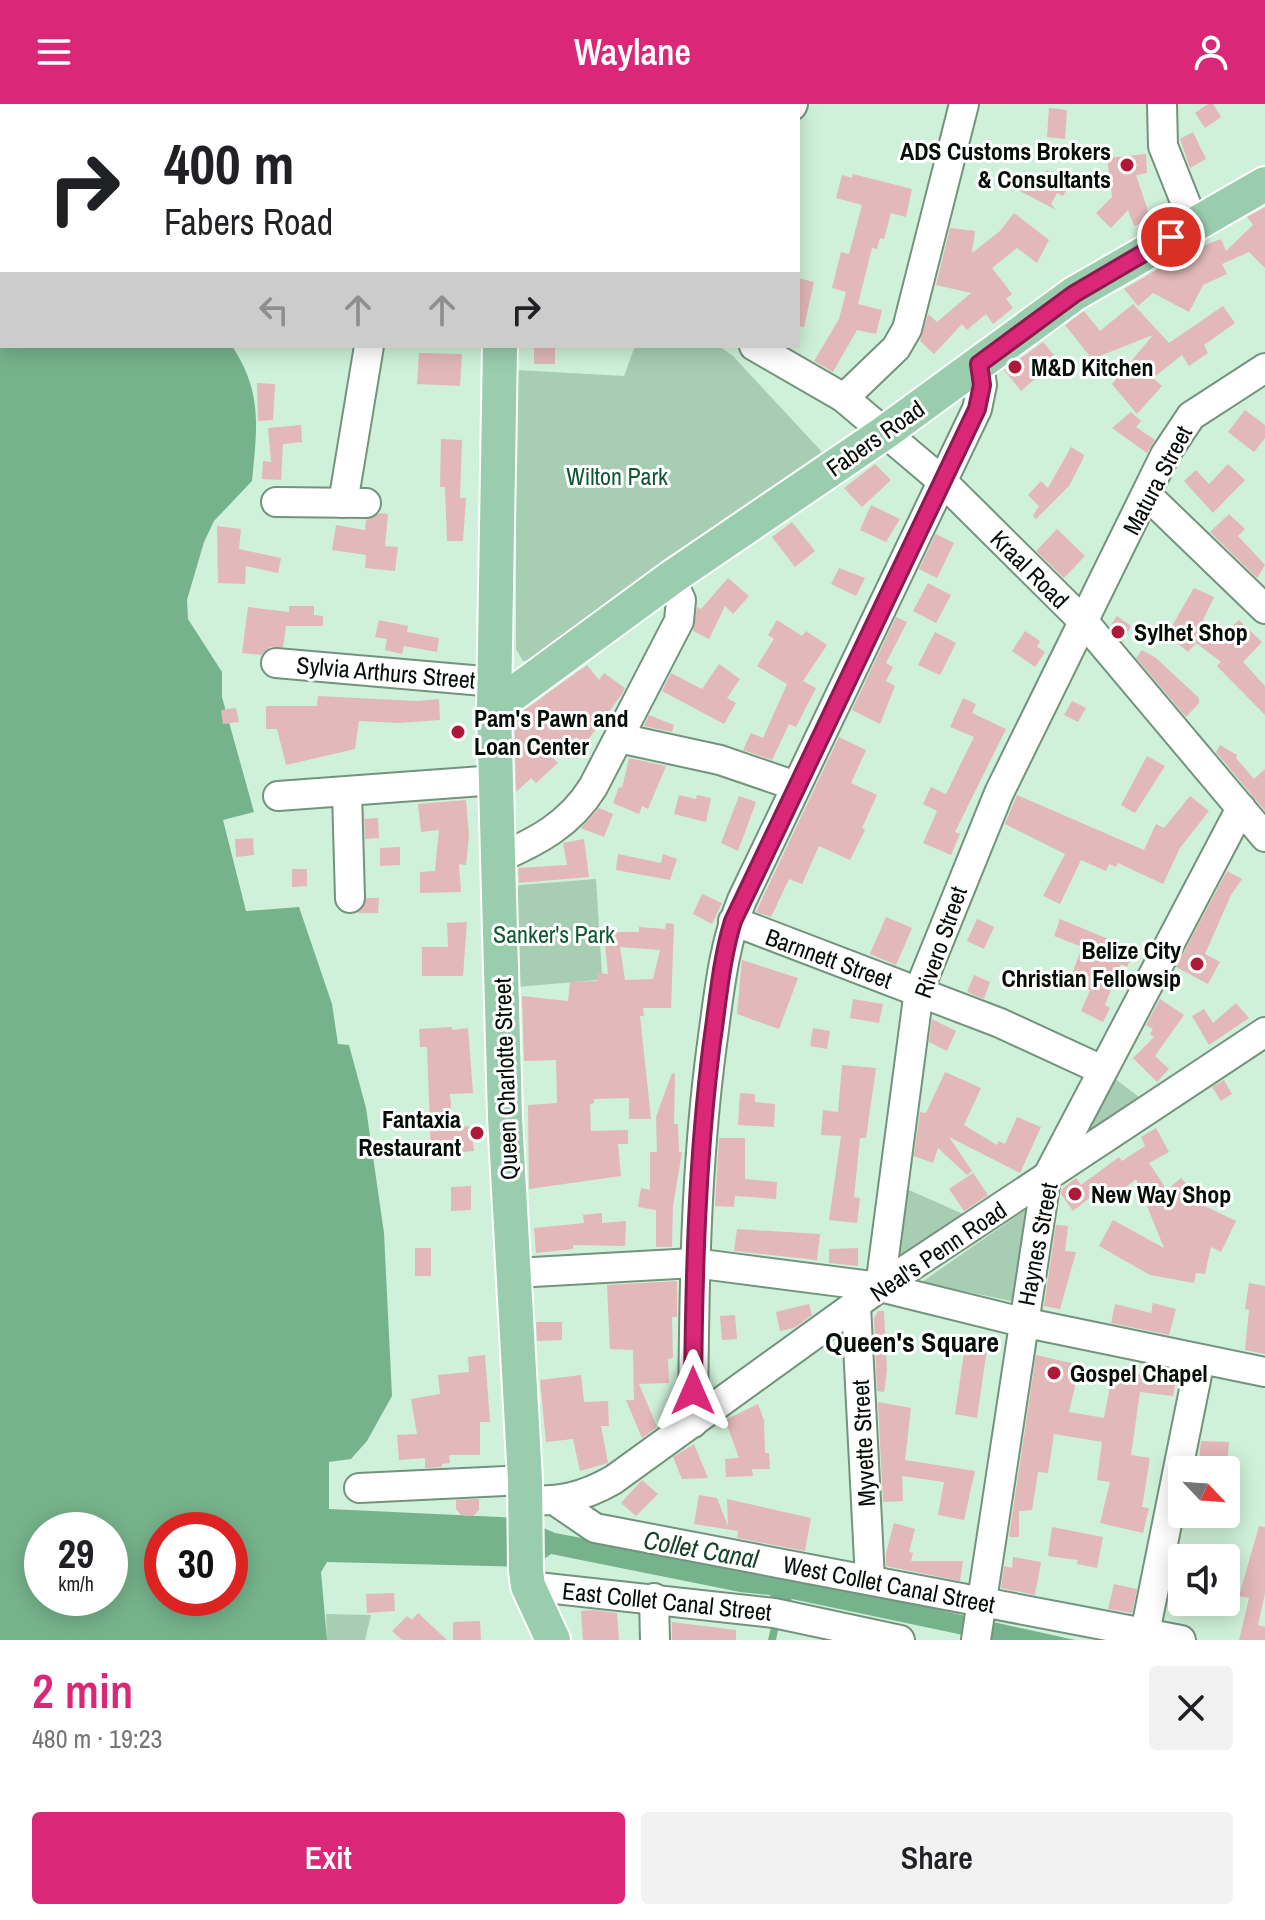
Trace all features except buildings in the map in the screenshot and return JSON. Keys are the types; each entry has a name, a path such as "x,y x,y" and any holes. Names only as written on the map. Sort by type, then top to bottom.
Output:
{"main road":[{"name":"Fabers Road","path":"495,695 884,433 1074,294 1265,184"},
{"name":"Queen Charlotte Street","path":"500,348 496,780 505,1117 534,1499 527,1579"},
{"path":"527,1579 553,1640"}],"street":[{"path":"844,398 896,348 907,329 964,104"},
{"path":"1162,104 1163,146 1194,224"},
{"path":"276,502 354,503 369,348"},
{"name":"Kraal Road","path":"757,348 844,398 942,481 1085,623 1265,837"},
{"path":"693,1423 694,1263 706,1092 723,958 733,921 981,398 979,364"},
{"name":"Matura Street","path":"1085,623 1165,455 1191,416 1265,368"},
{"path":"1147,495 1265,609"},
{"path":"499,858 552,832 570,817 588,794 679,621 681,600 671,578"},
{"name":"Rivero Street","path":"880,1287 919,990 999,793 1085,623"},
{"name":"Sylvia Arthurs Street","path":"276,663 495,695"},
{"path":"619,738 720,760 796,786"},
{"path":"278,796 496,780"},
{"path":"347,793 350,898"},
{"name":"Haynes Street","path":"979,1620 1046,1179 1241,808"},
{"name":"Barnnett Street","path":"733,921 919,990 1102,1070"},
{"name":"Neal's Penn Road","path":"359,1488 534,1499 605,1485 880,1287 1265,1032"},
{"path":"515,1273 694,1263 880,1287 1022,1322 1265,1372"},
{"name":"Myvette Street","path":"856,1306 870,1580"},
{"path":"1145,1633 1200,1360"},
{"name":"West Collet Canal Street","path":"534,1499 595,1528 870,1580 979,1620 1145,1633 1181,1640"},
{"name":"East Collet Canal Street","path":"527,1579 900,1640"},
{"path":"654,1598 655,1640"}],"green space":[{"name":"Wilton Park","path":"634,348 722,348 733,356 822,452 531,661 523,661 516,649 516,370 624,376"},
{"name":"Sanker's Park","path":"596,879 602,974 597,980 517,987 507,886"},
{"path":"1110,1075 1139,1097 1079,1137"},
{"path":"900,1186 972,1218 896,1260"},
{"path":"1031,1206 1015,1302 922,1282"},
{"path":"326,1614 371,1615 365,1640 327,1640"}],"shaded area":[{"path":"0,348 233,348 249,379 256,411 252,481 214,521 204,542 187,600 188,619 222,672 222,697 254,812 223,820 246,911 299,907 332,1004 338,1044 349,1045 366,1108 384,1233 392,1396 367,1441 351,1459 329,1462 329,1509 521,1518 555,1533 785,1576 1075,1640 987,1640 792,1599 783,1607 776,1640 768,1640 776,1607 770,1595 740,1592 551,1554 533,1567 327,1562 321,1572 327,1640 0,1640"}],"place":[{"name":"ADS Customs Brokers & Consultants","path":"1127,165"},
{"name":"M&D Kitchen","path":"1015,367"},
{"name":"Sylhet Shop","path":"1118,632"},
{"name":"Pam's Pawn and Loan Center","path":"458,732"},
{"name":"Belize City Christian Fellowsip","path":"1197,964"},
{"name":"Fantaxia Restaurant","path":"477,1133"},
{"name":"New Way Shop","path":"1075,1194"},
{"name":"Gospel Chapel","path":"1054,1373"}],"district":[{"name":"Queen's Square","path":"912,1342"}],"route":[{"path":"693,1391 696,1213 706,1092 723,958 733,921 977,409 982,385 979,364 1074,294 1171,237"}],"water label":[{"name":"Collet Canal","path":"701,1549"}]}
